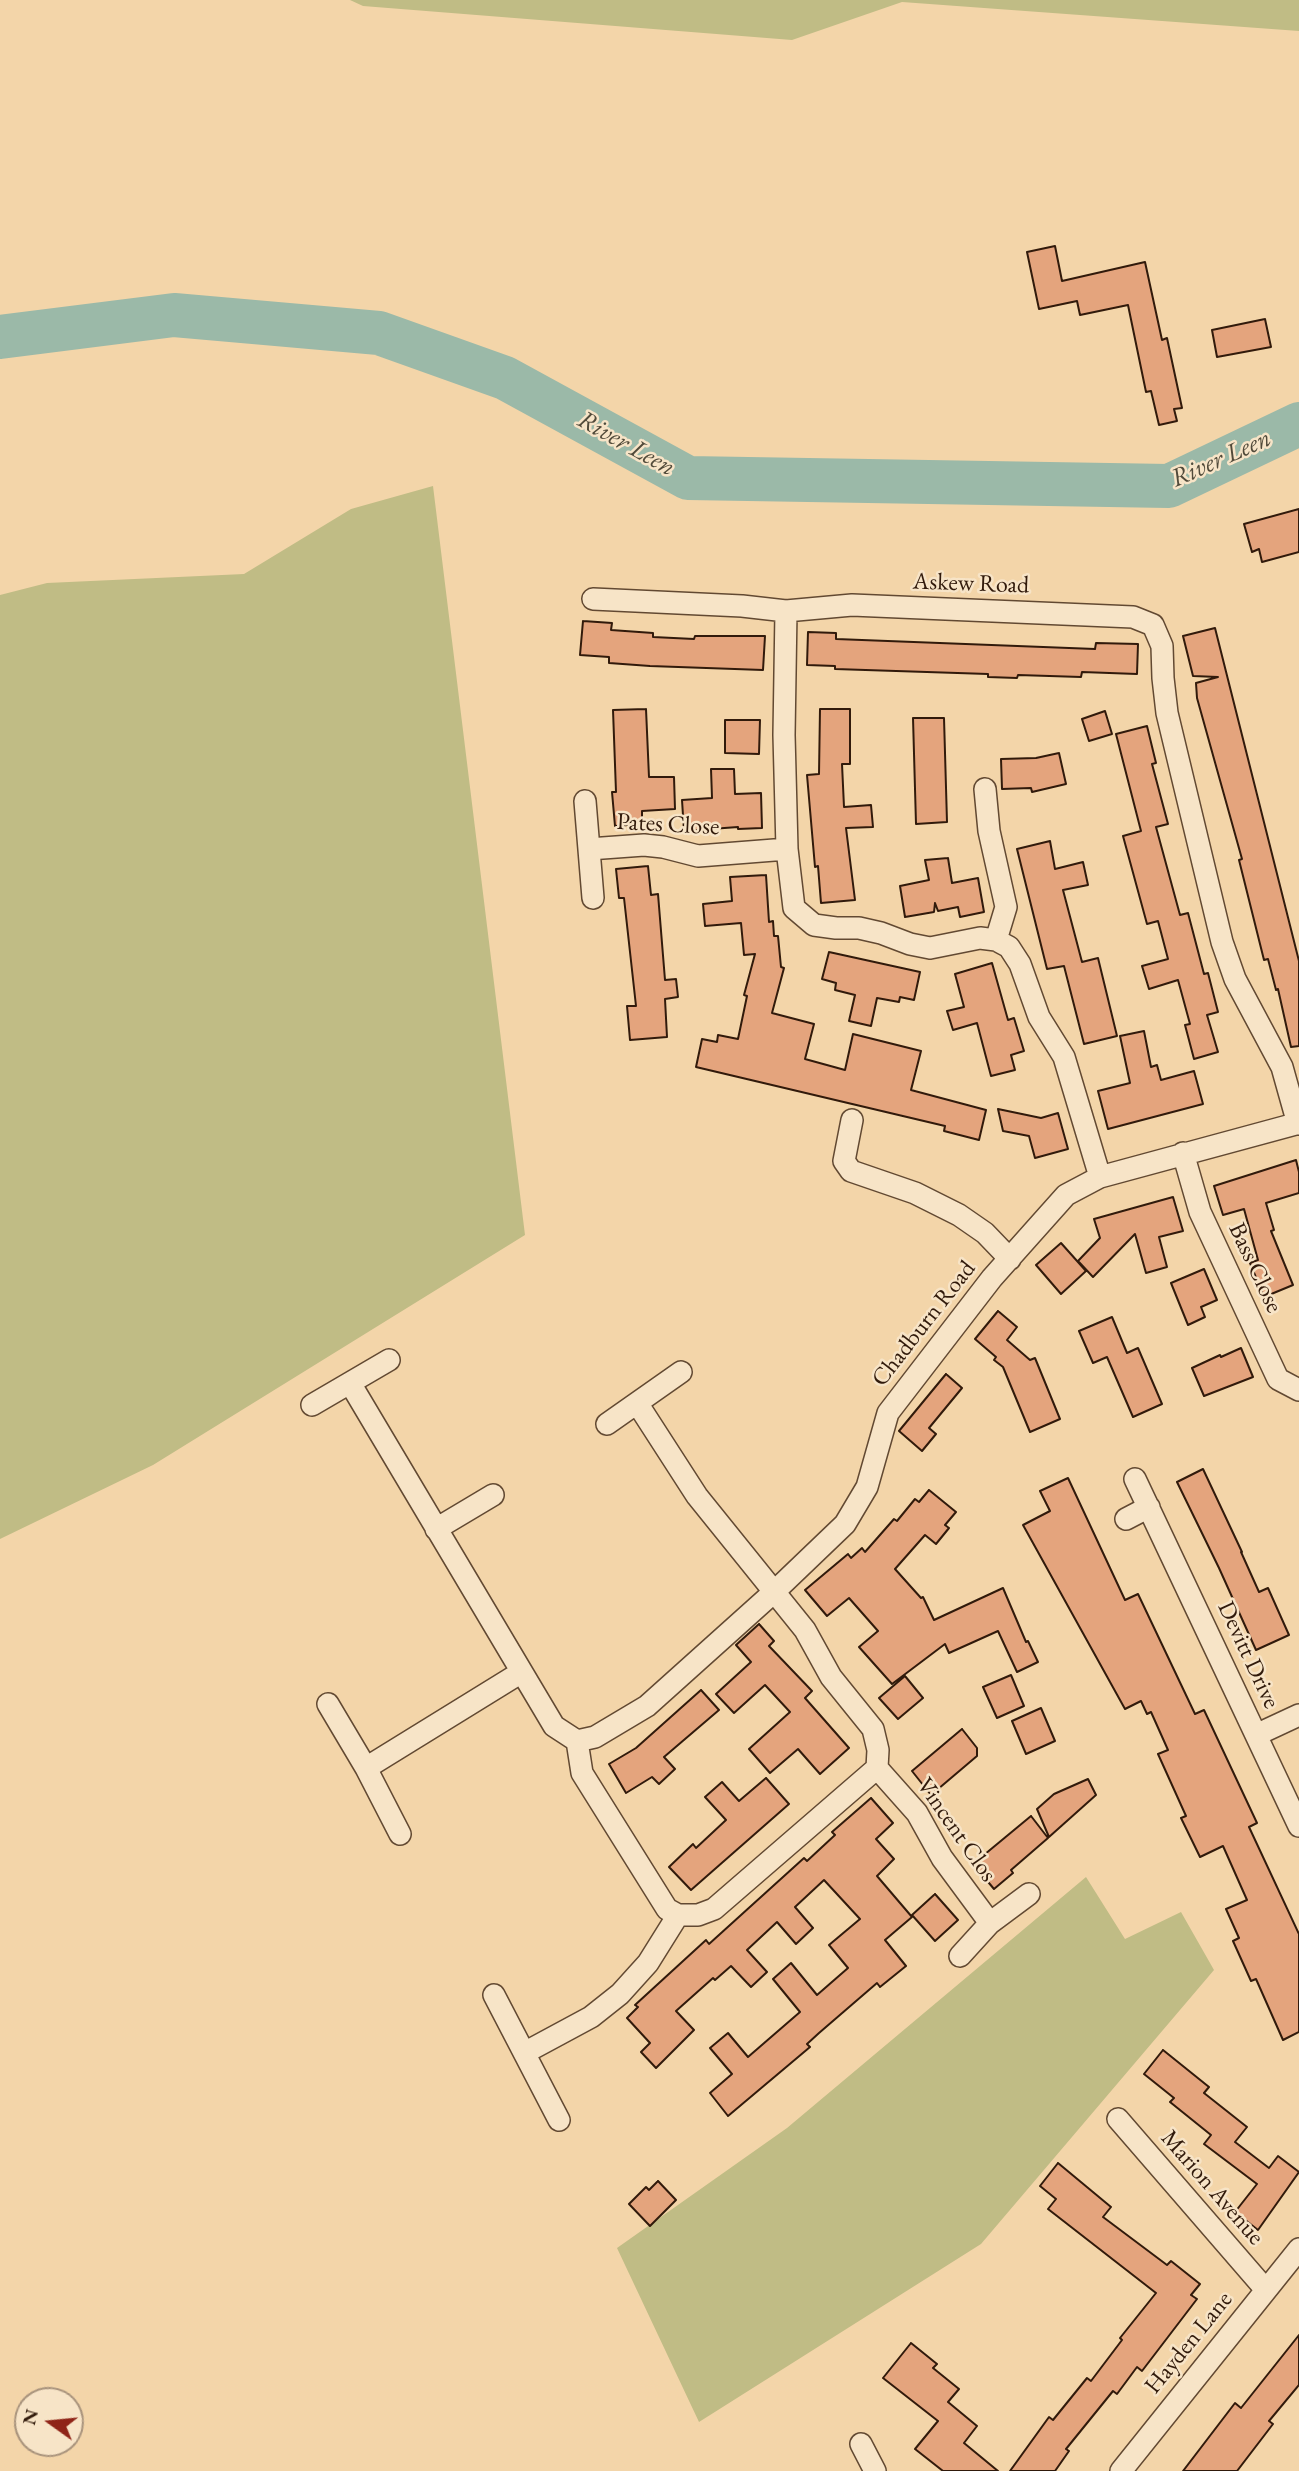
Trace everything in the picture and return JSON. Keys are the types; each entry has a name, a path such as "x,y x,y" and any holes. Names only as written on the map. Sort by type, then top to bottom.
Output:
{"street":[{"name":"Askew Road","path":"593,599 742,606 786,611 852,605 1133,617 1153,625 1162,646 1167,713 1222,942 1235,979 1282,1067 1298,1124"},
{"path":"786,611 784,735 787,849 794,908 814,925 859,928 910,944 930,947 979,938 996,940 1009,947 1020,964 1039,1017 1064,1057 1100,1177"},
{"path":"985,789 993,855 1006,907 996,940"},
{"path":"584,801 593,898"},
{"name":"Pates Close","path":"589,849 644,845 698,856 787,849"},
{"path":"852,1120 844,1161 850,1171 915,1193 959,1214 985,1233 1010,1259"},
{"name":"Chadburn Road","path":"577,1741 596,1737 647,1706 845,1524 867,1487 888,1413 1010,1259 1066,1195 1100,1177 1298,1124"},
{"name":"Bass Close","path":"1183,1153 1200,1212 1278,1379 1299,1390"},
{"path":"312,1405 389,1360"},
{"path":"607,1424 681,1372"},
{"path":"349,1383 520,1673 554,1726 577,1741 582,1773 667,1909 678,1915 698,1915 715,1909 877,1768 878,1750 873,1728 831,1677 805,1630 697,1496 637,1403"},
{"name":"Devitt Drive","path":"1135,1479 1299,1826"},
{"path":"436,1530 492,1495"},
{"path":"1126,1519 1149,1507"},
{"path":"366,1768 520,1673"},
{"path":"328,1704 366,1768 400,1834"},
{"path":"1256,1735 1299,1714"},
{"name":"Vincent Clos","path":"877,1768 917,1813 942,1858 990,1923"},
{"path":"960,1956 990,1923 1029,1894"},
{"path":"526,2052 591,2017 620,1994 648,1963 678,1915"},
{"path":"494,1995 559,2120"},
{"name":"Marion Avenue","path":"1118,2119 1266,2290"},
{"name":"Hayden Lane","path":"1121,2471 1299,2249"},
{"path":"861,2444 875,2471"}],"shaded area":[{"path":"350,0 1299,0 1299,31 902,2 792,40 363,6"},
{"path":"433,486 525,1235 153,1465 0,1539 0,595 47,583 244,574 351,509"},
{"path":"1086,1877 1125,1939 1181,1912 1214,1970 981,2244 699,2422 617,2248 787,2128"}],"building":[{"path":"1055,246 1062,281 1145,262 1162,340 1167,338 1182,408 1174,409 1177,421 1159,425 1151,391 1146,392 1128,305 1080,315 1077,301 1039,309 1027,252"},
{"path":"1265,319 1271,347 1217,357 1212,330"},
{"path":"1299,509 1299,552 1262,562 1259,549 1252,552 1244,524"},
{"path":"583,621 612,623 611,630 653,633 653,637 694,639 695,636 765,636 763,670 609,663 609,657 580,655"},
{"path":"1215,628 1299,961 1299,1046 1291,1047 1278,989 1276,990 1268,959 1264,960 1239,860 1242,859 1197,698 1196,683 1218,677 1193,676 1183,636"},
{"path":"808,632 836,633 836,639 1095,649 1096,643 1138,644 1137,674 1082,672 1081,677 1018,675 1017,678 988,677 988,674 835,669 835,666 807,665"},
{"path":"646,709 649,777 674,777 675,809 642,811 642,824 615,826 612,792 616,792 613,710"},
{"path":"820,709 850,709 850,764 842,764 844,807 871,805 873,827 846,828 855,900 821,903 807,775 819,774"},
{"path":"1105,711 1112,734 1089,741 1082,719"},
{"path":"913,718 944,718 947,822 916,824"},
{"path":"725,720 760,720 759,754 725,753"},
{"path":"1147,726 1156,763 1152,764 1168,824 1156,827 1180,915 1188,913 1204,974 1208,973 1218,1012 1207,1015 1218,1052 1194,1059 1185,1025 1190,1024 1178,980 1149,989 1142,966 1168,959 1158,921 1147,924 1123,836 1141,831 1116,734"},
{"path":"1059,753 1066,784 1032,792 1031,788 1002,789 1001,759 1036,758"},
{"path":"711,769 734,769 735,794 761,793 762,828 684,831 682,800 712,798"},
{"path":"1050,841 1055,869 1083,862 1088,885 1063,890 1082,962 1098,958 1117,1036 1084,1044 1064,966 1047,969 1017,849"},
{"path":"948,858 952,883 978,878 984,912 960,917 958,907 938,911 935,903 934,912 905,917 900,886 929,880 925,860"},
{"path":"648,866 651,895 658,894 665,980 676,979 678,997 665,999 667,1037 630,1040 627,1006 636,1006 624,898 619,898 616,869"},
{"path":"766,875 769,922 773,921 774,936 778,936 781,967 784,968 772,1013 814,1024 805,1059 845,1070 853,1034 921,1051 911,1090 986,1110 979,1140 944,1131 945,1126 696,1067 702,1039 717,1042 718,1035 738,1039 747,996 744,995 755,954 744,955 741,923 705,926 703,904 732,901 730,877"},
{"path":"829,952 920,972 914,1000 900,997 899,1002 877,998 871,1026 849,1021 855,995 835,990 836,983 822,979"},
{"path":"992,963 1008,1020 1014,1018 1024,1051 1011,1055 1015,1070 991,1076 977,1023 953,1030 947,1011 964,1007 955,974"},
{"path":"1144,1031 1151,1067 1157,1065 1161,1080 1194,1071 1203,1104 1108,1129 1098,1091 1130,1083 1120,1036"},
{"path":"998,1109 1041,1118 1058,1113 1068,1149 1035,1158 1029,1136 1003,1131"},
{"path":"1296,1160 1299,1193 1266,1203 1274,1230 1271,1231 1293,1285 1264,1297 1250,1263 1258,1260 1244,1209 1223,1215 1214,1186"},
{"path":"1173,1197 1183,1231 1159,1237 1167,1267 1146,1273 1135,1234 1093,1277 1078,1261 1100,1238 1094,1219"},
{"path":"1061,1243 1086,1271 1061,1294 1036,1265"},
{"path":"1204,1269 1217,1300 1201,1307 1205,1317 1188,1325 1171,1283"},
{"path":"998,1311 1017,1327 1007,1340 1030,1360 1035,1358 1060,1419 1030,1432 1003,1367 994,1360 996,1357 975,1339"},
{"path":"1112,1317 1127,1353 1138,1348 1162,1404 1133,1417 1107,1357 1093,1363 1079,1331"},
{"path":"1241,1348 1253,1377 1204,1396 1192,1368"},
{"path":"946,1374 962,1388 929,1428 936,1434 922,1451 899,1431"},
{"path":"1203,1469 1259,1592 1268,1588 1289,1635 1256,1650 1177,1482"},
{"path":"1068,1478 1125,1600 1138,1594 1195,1714 1204,1710 1257,1823 1249,1827 1299,1934 1299,2032 1283,2040 1256,1979 1251,1981 1233,1941 1239,1938 1226,1909 1247,1900 1223,1846 1200,1857 1181,1818 1186,1816 1158,1754 1168,1750 1151,1712 1147,1714 1141,1701 1125,1709 1023,1525 1050,1511 1040,1491"},
{"path":"929,1490 956,1512 945,1525 949,1528 936,1544 925,1535 895,1569 921,1598 923,1597 934,1620 1003,1588 1026,1642 1028,1641 1038,1662 1017,1672 998,1631 949,1653 945,1644 892,1684 859,1647 878,1631 849,1598 827,1616 805,1590 848,1554 851,1558 862,1548 865,1552 894,1519 897,1521 915,1499 919,1502"},
{"path":"759,1624 774,1641 769,1646 812,1691 805,1698 849,1748 820,1774 798,1749 770,1773 749,1749 790,1712 765,1685 734,1713 716,1694 751,1662 736,1645"},
{"path":"1011,1675 1024,1706 997,1718 983,1687"},
{"path":"905,1676 923,1698 898,1719 879,1698"},
{"path":"701,1690 719,1710 664,1757 675,1769 659,1784 652,1777 626,1793 609,1764 636,1748"},
{"path":"1041,1708 1055,1741 1026,1754 1012,1721"},
{"path":"962,1729 977,1748 977,1756 931,1795 912,1771"},
{"path":"766,1778 789,1804 691,1890 669,1867 693,1844 696,1848 726,1820 705,1797 722,1782 739,1801"},
{"path":"1088,1779 1096,1795 1049,1837 1037,1809 1054,1794"},
{"path":"871,1798 893,1823 876,1839 894,1859 877,1876 912,1917 885,1940 906,1966 880,1987 877,1983 807,2044 810,2047 728,2116 710,2093 732,2074 710,2048 728,2033 748,2057 800,2012 773,1979 791,1963 817,1995 848,1968 829,1945 860,1919 824,1880 795,1907 813,1928 796,1944 777,1922 747,1950 767,1972 751,1987 731,1966 715,1980 713,1978 676,2011 694,2030 656,2068 641,2052 650,2043 627,2018 638,2007 635,2005 706,1940 709,1944 804,1858 807,1861 835,1835 832,1832"},
{"path":"1031,1816 1048,1838 1011,1870 1013,1873 994,1889 973,1864"},
{"path":"935,1894 958,1920 935,1941 912,1915"},
{"path":"1163,2050 1209,2087 1204,2093 1247,2127 1235,2142 1269,2168 1278,2156 1299,2172 1258,2230 1235,2212 1257,2184 1204,2144 1211,2135 1170,2102 1174,2098 1144,2074"},
{"path":"1058,2163 1111,2207 1103,2217 1167,2265 1171,2261 1200,2284 1191,2295 1197,2299 1142,2371 1137,2367 1117,2394 1113,2391 1066,2449 1069,2451 1055,2471 1010,2471 1049,2417 1053,2420 1087,2378 1091,2381 1122,2340 1120,2338 1156,2293 1048,2209 1056,2199 1040,2186"},
{"path":"658,2181 676,2200 650,2226 629,2204 646,2187 649,2190"},
{"path":"1299,2335 1299,2385 1269,2421 1273,2424 1237,2471 1183,2471 1235,2403 1241,2408"},
{"path":"911,2343 937,2364 933,2368 959,2389 948,2402 977,2426 964,2443 998,2471 943,2471 915,2449 938,2421 883,2378"}],"waterway":[{"name":"River Leen","path":"0,337 174,315 379,333 505,378 688,478 1169,486 1299,424"}]}
